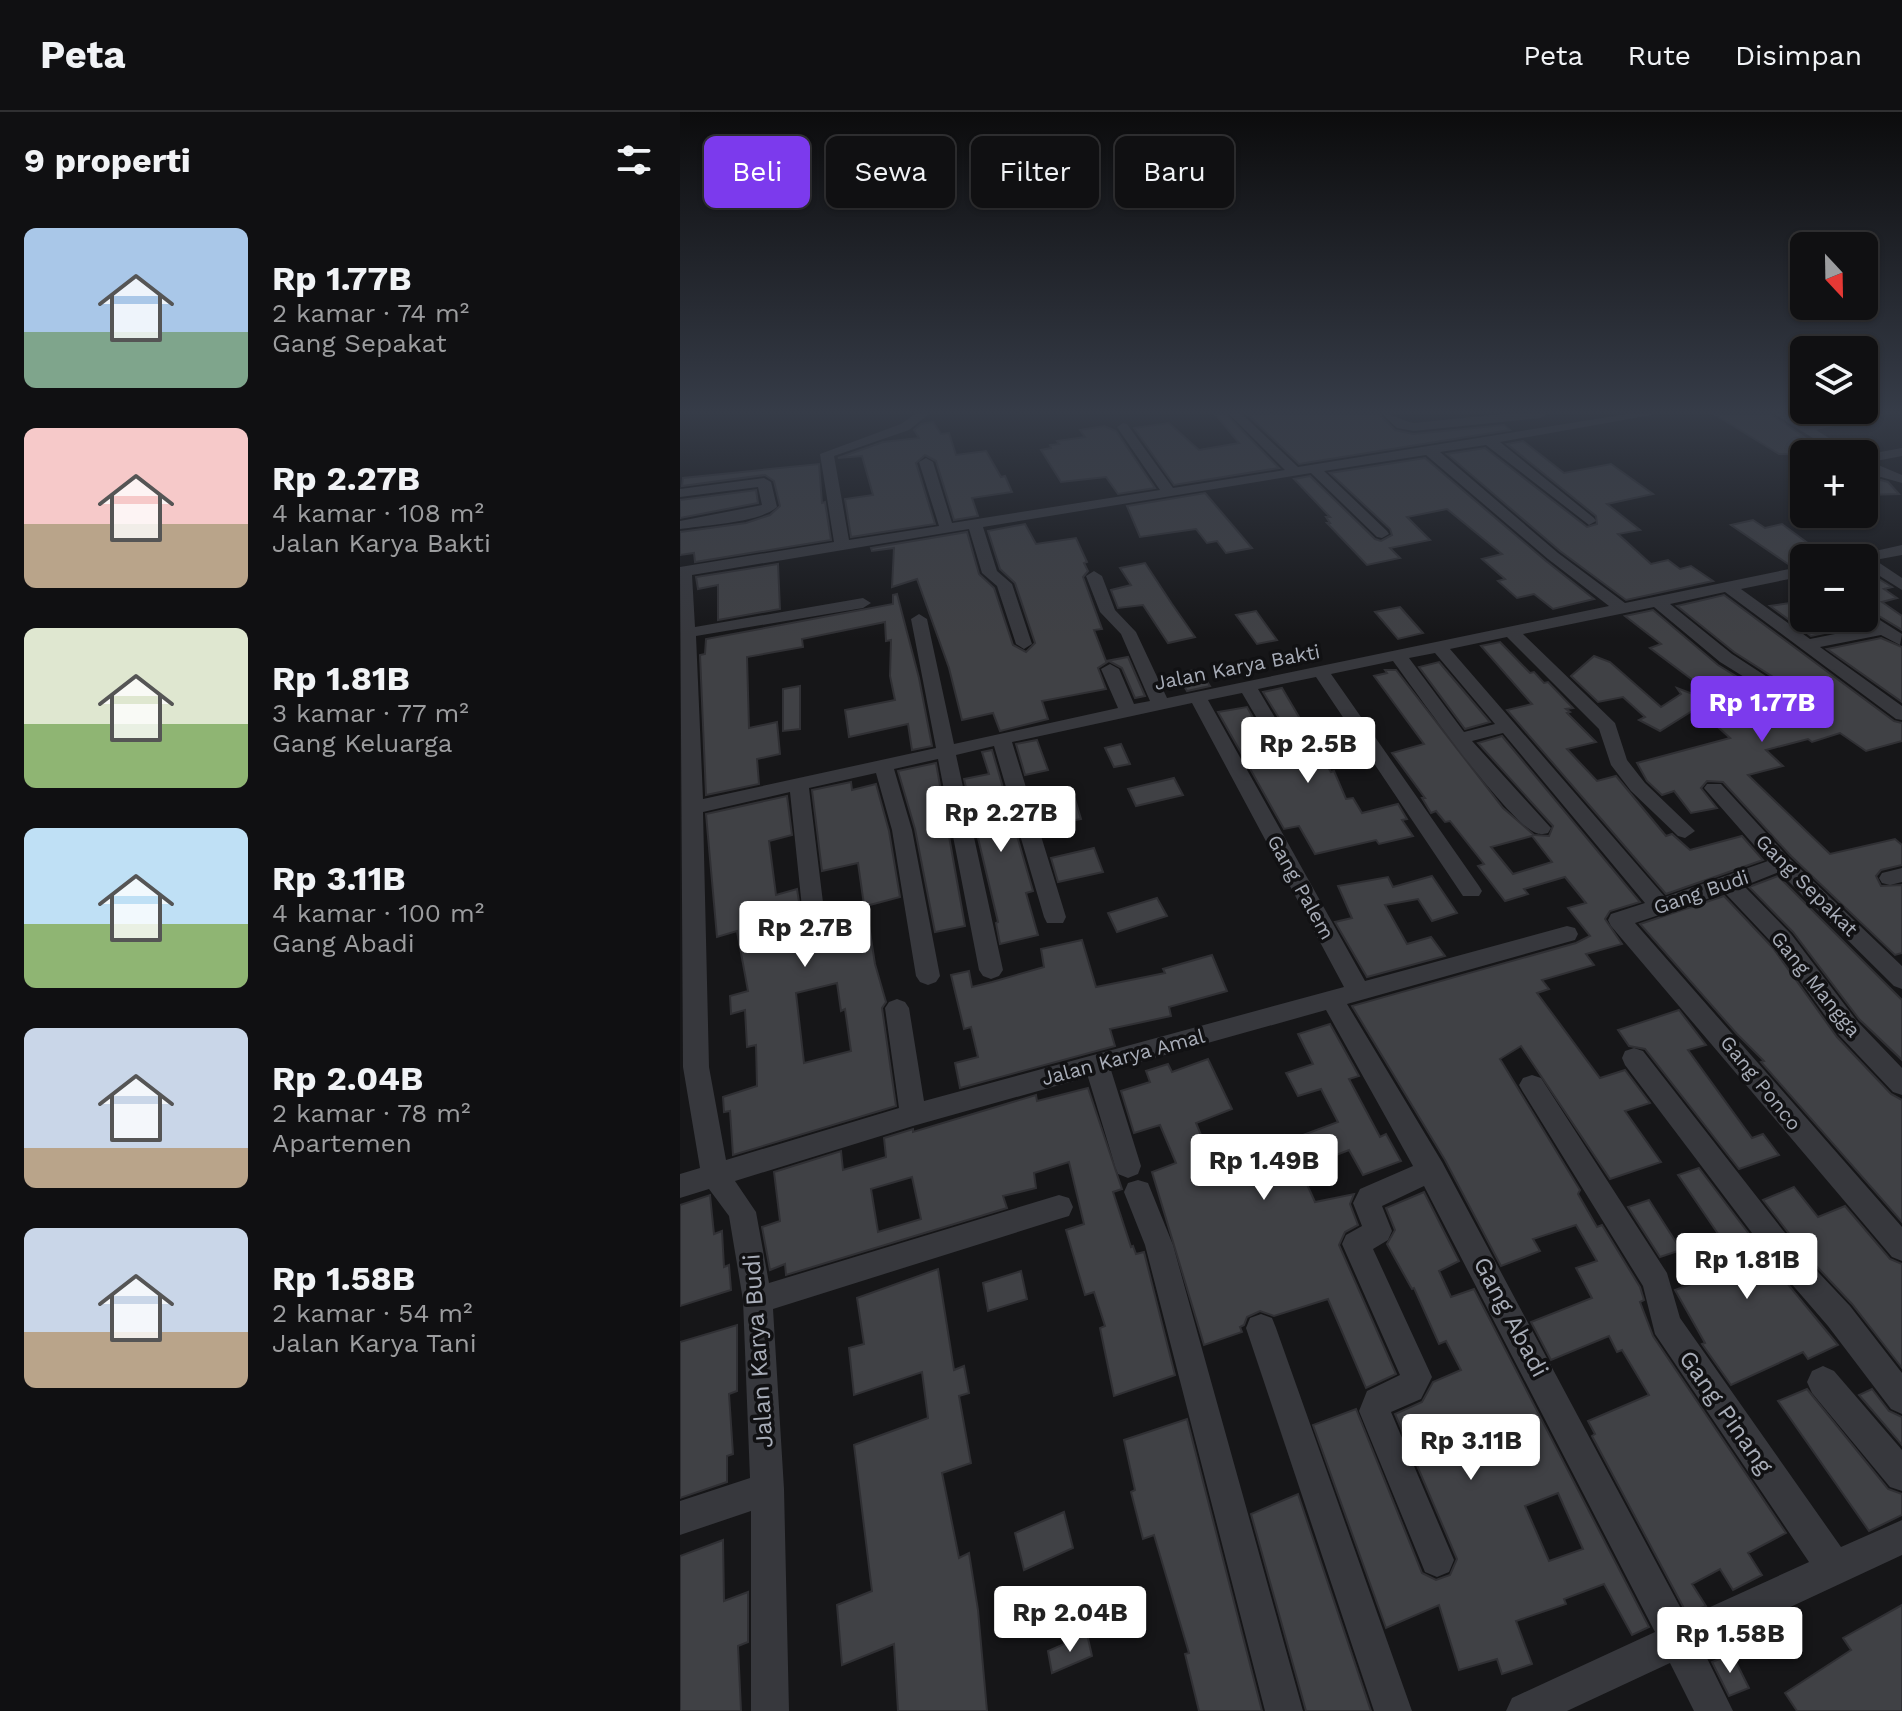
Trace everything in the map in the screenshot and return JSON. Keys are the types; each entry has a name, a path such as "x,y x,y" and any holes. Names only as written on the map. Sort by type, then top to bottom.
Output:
{"street":[{"path":"680,493 713,489"},
{"path":"680,525 760,512 770,507 766,489"},
{"path":"833,489 842,545"},
{"path":"934,489 947,529"},
{"path":"1166,489 1170,494"},
{"path":"682,572 1202,489"},
{"path":"1334,489 1382,534"},
{"path":"1474,489 1553,556 1620,607"},
{"path":"1549,489 1589,521"},
{"path":"975,525 990,573 1004,584 1024,644"},
{"path":"1878,555 1902,550"},
{"path":"1878,568 1902,585"},
{"name":"Jalan Karya Budi","path":"682,572 687,633 688,1069 715,1176 742,1212 758,1300 767,1489 770,1711"},
{"name":"Jalan Karya Bakti","path":"686,809 1128,711 1790,574"},
{"path":"1094,576 1108,612 1128,632 1161,705"},
{"path":"1727,586 1902,715"},
{"path":"1656,600 1717,651 1815,716"},
{"path":"687,633 863,603"},
{"path":"919,619 991,970"},
{"path":"1878,625 1900,640"},
{"path":"1805,645 1884,629"},
{"path":"1511,632 1608,727 1618,761 1638,787 1685,831"},
{"path":"1440,648 1660,906"},
{"path":"1399,657 1460,739 1526,816 1541,828"},
{"path":"1110,669 1128,711"},
{"path":"1322,673 1471,891"},
{"path":"1248,688 1281,743"},
{"name":"Gang Palem","path":"1198,698 1346,997"},
{"path":"1460,739 1506,727"},
{"path":"1002,740 1055,917"},
{"path":"883,764 902,830 928,976"},
{"path":"799,783 815,927"},
{"name":"Gang Sepakat","path":"1714,788 1782,863 1902,980"},
{"name":"Gang Budi","path":"1619,920 1782,863"},
{"name":"Gang Mangga","path":"1729,884 1783,940 1848,1028 1902,1085"},
{"name":"Gang Ponco","path":"1619,920 1706,1015 1796,1126 1902,1248"},
{"name":"Jalan Karya Amal","path":"680,1186 913,1115 1567,934"},
{"name":"Gang Abadi","path":"1346,997 1432,1170 1548,1385 1714,1711"},
{"path":"897,1008 913,1115"},
{"path":"1634,1058 1793,1265 1839,1316 1902,1398"},
{"path":"1097,1064 1133,1179 1159,1245 1284,1711"},
{"name":"Gang Pinang","path":"1532,1085 1657,1283 1666,1324 1835,1569"},
{"path":"1432,1170 1370,1198 1367,1203 1378,1231 1356,1244 1417,1377 1410,1388 1378,1402 1375,1411 1437,1560"},
{"path":"758,1300 1059,1207"},
{"path":"1261,1328 1393,1711"},
{"path":"1823,1382 1902,1475"},
{"path":"680,1518 767,1489"},
{"path":"1537,1708 1678,1640 1900,1542"}],"building":[{"path":"776,489 821,489 831,540 695,562 694,553 680,555 680,532 746,523 770,515 780,506"},
{"path":"871,489 924,489 935,524 851,537 845,499 873,495"},
{"path":"944,489 1011,489 1012,492 972,498 978,516 954,520"},
{"path":"1114,489 1151,489 1118,494"},
{"path":"1303,489 1323,489 1375,539 1381,541 1392,535 1390,529 1347,489 1461,489 1594,599 1553,609 1534,594 1517,598 1498,581 1505,579 1482,559 1502,554 1447,509 1407,517 1430,540 1390,548 1400,558 1367,565 1327,523 1330,523 1326,517 1330,517"},
{"path":"1487,489 1537,489 1587,527 1597,524 1596,516 1562,489 1645,489 1653,494 1607,504 1640,530 1618,534 1651,564 1668,560 1680,569 1691,566 1713,581 1626,600 1560,551"},
{"path":"1878,489 1894,489 1899,494 1878,495"},
{"path":"756,490 758,503 680,518 680,500"},
{"path":"1205,493 1252,548 1226,553 1217,541 1207,543 1196,529 1140,537 1127,506"},
{"path":"1753,520 1765,528 1782,524 1809,544 1790,544 1790,565 1731,525"},
{"path":"1025,524 1036,544 1076,538 1087,562 1084,563 1088,571 1083,577 1102,629 1094,630 1106,661 1128,657 1145,696 1135,698 1122,668 1109,661 1098,668 1106,689 1042,701 1048,719 1000,731 993,713 962,720 949,668 917,579 892,587 894,548 872,551 871,548 967,532 979,574 994,588 1013,645 1026,652 1035,643 1015,583 1000,569 988,531"},
{"path":"1145,563 1195,637 1168,643 1143,605 1118,608 1111,590 1131,585 1120,568"},
{"path":"778,564 780,609 718,620 718,585 698,589 696,577"},
{"path":"1878,578 1892,587 1884,589 1897,598 1882,602 1902,616 1902,630 1878,615"},
{"path":"897,594 919,678 932,746 912,750 908,724 849,737 845,710 895,700 890,676 891,640 886,641 885,622 802,639 803,647 747,657 749,728 777,722 780,754 757,759 759,784 706,795 700,655 705,654 706,639 893,604 893,595"},
{"path":"1724,595 1894,721 1902,723 1902,741 1866,751 1840,733 1812,742 1808,739 1766,750 1783,766 1748,775 1830,854 1895,839 1902,845 1902,865 1881,870 1876,876 1881,886 1902,885 1902,953 1895,955 1791,856 1723,782 1707,781 1701,788 1717,808 1691,813 1674,791 1662,795 1647,781 1637,763 1730,738 1697,708 1660,731 1639,720 1645,717 1623,697 1598,702 1571,676 1594,656 1610,662 1661,707 1681,694 1677,688 1730,708 1650,648 1661,644 1625,616 1653,610 1718,665 1813,724 1823,722 1827,716 1823,709 1734,652 1677,606"},
{"path":"1790,603 1790,621 1770,606"},
{"path":"1400,607 1423,633 1398,639 1375,612"},
{"path":"1256,611 1277,640 1257,644 1236,615"},
{"path":"1806,632 1830,632 1811,636"},
{"path":"1881,638 1902,647 1902,702 1827,649"},
{"path":"1500,642 1530,673 1534,672 1544,683 1548,682 1573,708 1566,709 1570,712 1567,713 1596,742 1567,749 1597,781 1616,776 1666,836 1672,834 1690,850 1742,836 1763,860 1666,894 1507,710 1532,704 1481,646"},
{"path":"1439,662 1490,722 1465,729 1419,667"},
{"path":"1199,669 1210,686 1187,691 1177,674"},
{"path":"1385,670 1396,670 1503,808 1534,835 1549,836 1553,826 1478,743 1502,736 1640,902 1610,911 1605,919 1622,944 1586,954 1594,965 1542,980 1549,989 1537,993 1600,1078 1625,1070 1650,1103 1625,1111 1661,1162 1610,1179 1521,1046 1500,1059 1580,1190 1578,1194 1597,1227 1602,1225 1640,1287 1644,1300 1640,1302 1653,1336 1786,1533 1748,1553 1762,1575 1733,1590 1720,1569 1692,1584 1706,1606 1687,1614 1592,1436 1595,1434 1588,1421 1649,1395 1622,1350 1617,1352 1609,1336 1551,1360 1531,1322 1592,1298 1576,1268 1597,1261 1576,1225 1533,1239 1540,1251 1501,1266 1445,1160 1352,1006 1576,943 1590,936 1568,908 1586,903 1565,877 1524,889 1528,894 1505,901 1478,866 1484,864 1450,821 1445,822 1436,811 1431,813 1422,798 1425,798 1392,753 1424,744 1374,676 1387,673","holes":["1532,836 1552,862 1513,874 1491,847"]},
{"path":"800,686 800,729 783,731 783,689"},
{"path":"1282,688 1302,722 1299,722 1331,772 1334,771 1346,799 1353,798 1362,813 1398,804 1407,819 1402,820 1413,836 1379,844 1376,840 1315,854 1299,826 1284,829 1218,712 1247,707 1271,749 1283,752 1293,741 1263,692"},
{"path":"1037,740 1048,770 1025,775 1016,744"},
{"path":"1121,744 1130,764 1114,767 1105,748"},
{"path":"992,750 1033,891 1026,893 1038,935 1000,944 998,922 964,779 989,774 982,752"},
{"path":"936,763 965,926 935,932 915,829 898,771"},
{"path":"1174,778 1183,795 1136,806 1128,789"},
{"path":"851,782 852,790 876,784 889,831 900,897 866,906 875,964 886,1002 882,1008 896,1106 733,1155 730,1111 724,1112 723,1097 757,1086 756,1045 747,1047 745,1010 731,1014 730,996 748,991 737,931 717,937 706,814 787,796 792,835 769,841 776,895 797,889 804,934 823,936 829,928 827,914 864,905 858,863 822,871 812,790","holes":["837,983 841,1011 845,1009 851,1051 804,1063 796,993"]},
{"path":"1075,799 1081,819 1041,827 1035,808"},
{"path":"1094,848 1103,872 1058,882 1051,858"},
{"path":"1432,876 1457,913 1432,921 1418,899 1385,905 1407,944 1431,937 1445,956 1367,977 1335,922 1352,918 1338,886 1388,877 1393,887"},
{"path":"1778,876 1902,1000 1902,1060 1859,1019 1793,932 1749,887"},
{"path":"1724,896 1773,948 1837,1037 1891,1094 1902,1100 1902,1222 1761,1062 1764,1061 1640,924"},
{"path":"1157,898 1167,916 1117,932 1108,913"},
{"path":"1082,940 1096,987 1165,973 1163,969 1212,955 1227,991 1169,1007 1171,1016 1110,1029 1115,1046 960,1088 955,1063 978,1057 971,1027 964,1029 951,975 969,971 972,987 992,982 1044,967 1041,949"},
{"path":"1679,1010 1706,1045 1688,1050 1752,1138 1763,1134 1779,1155 1739,1169 1645,1049 1629,1046 1618,1030"},
{"path":"1330,1024 1359,1076 1349,1079 1380,1137 1386,1134 1401,1161 1363,1175 1349,1150 1300,1169 1315,1202 1354,1194 1350,1204 1358,1225 1345,1232 1339,1245 1396,1374 1366,1388 1328,1299 1274,1316 1260,1311 1247,1317 1240,1327 1242,1332 1204,1345 1152,1172 1176,1163 1160,1125 1134,1133 1121,1091 1150,1082 1146,1071 1168,1064 1172,1072 1208,1059 1232,1109 1196,1123 1211,1159 1284,1135 1287,1141 1338,1122 1321,1089 1298,1096 1286,1073 1313,1064 1298,1034"},
{"path":"1088,1088 1122,1189 1113,1192 1131,1247 1136,1254 1144,1252 1175,1375 1114,1396 1100,1328 1105,1326 1094,1292 1085,1295 1066,1230 1084,1224 1069,1162 1034,1173 1036,1188 1003,1196 1007,1208 786,1275 785,1264 770,1270 762,1227 780,1221 774,1172 841,1151 843,1170 886,1157 884,1138 1036,1095 1037,1101","holes":["912,1177 921,1219 878,1232 871,1189"]},
{"path":"1699,1168 1838,1345 1808,1359 1803,1352 1731,1385 1702,1344 1705,1343 1675,1290 1740,1266 1678,1175"},
{"path":"1794,1187 1818,1217 1845,1206 1890,1259 1902,1264 1902,1368 1763,1200"},
{"path":"1424,1192 1459,1261 1439,1271 1451,1297 1474,1289 1649,1627 1632,1635 1604,1584 1564,1599 1566,1604 1516,1621 1532,1664 1502,1674 1497,1659 1459,1670 1439,1605 1386,1628 1313,1425 1356,1409 1422,1573 1436,1580 1450,1575 1457,1559 1395,1414 1422,1402 1433,1382 1461,1370 1446,1341 1439,1344 1414,1288 1387,1244 1395,1230 1386,1208","holes":["1558,1493 1583,1549 1549,1561 1525,1506"]},
{"path":"710,1195 714,1234 722,1231 724,1267 729,1265 731,1290 680,1306 680,1205"},
{"path":"1649,1200 1681,1250 1660,1257 1628,1207"},
{"path":"938,1269 954,1370 964,1366 969,1393 959,1396 971,1463 942,1473 959,1558 969,1553 978,1610 987,1711 898,1711 894,1644 842,1665 837,1605 872,1591 854,1445 928,1418 922,1372 854,1395 849,1348 864,1344 857,1298"},
{"path":"1021,1271 1027,1299 988,1311 983,1283"},
{"path":"737,1325 737,1391 729,1394 733,1454 727,1456 727,1482 680,1498 680,1342"},
{"path":"1807,1389 1888,1489 1902,1494 1902,1515 1869,1531 1778,1401"},
{"path":"1872,1389 1889,1411 1902,1417 1902,1445 1859,1395"},
{"path":"1187,1419 1262,1711 1199,1711 1185,1654 1189,1653 1154,1535 1143,1539 1131,1492 1135,1490 1124,1440"},
{"path":"1298,1494 1371,1711 1306,1711 1251,1514"},
{"path":"1064,1512 1073,1548 1024,1570 1015,1533"},
{"path":"723,1540 724,1601 748,1592 748,1642 738,1646 741,1711 680,1711 680,1556"},
{"path":"1902,1605 1902,1711 1797,1711 1785,1693 1851,1650 1843,1638"},
{"path":"1087,1634 1092,1656 1052,1673 1048,1651"},
{"path":"1732,1654 1749,1688 1729,1696 1712,1662"}]}
